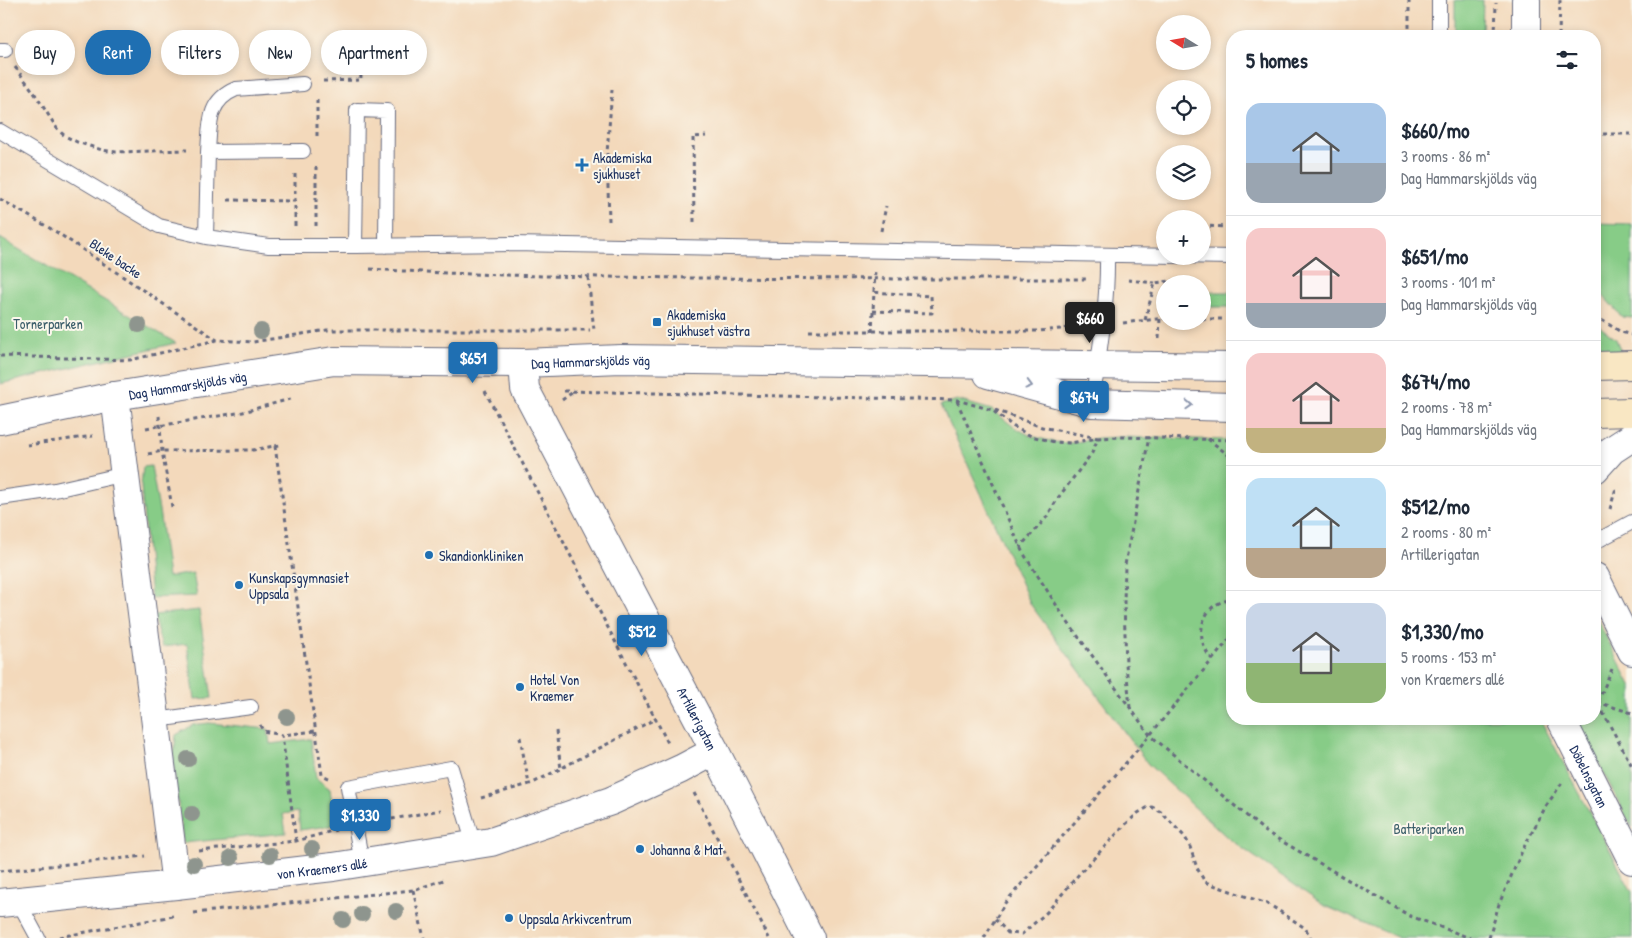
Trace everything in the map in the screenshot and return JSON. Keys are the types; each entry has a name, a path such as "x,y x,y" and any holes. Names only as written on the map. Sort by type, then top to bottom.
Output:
{"main road":[{"path":"1601,366 1632,365"},
{"path":"1601,413 1632,412"}],"street":[{"path":"1526,0 1526,30"},
{"name":"Dag Hammarskjölds väg","path":"0,420 115,396 334,361 524,376 621,359 1226,367"},
{"name":"Dag Hammarskjölds väg","path":"948,363 1092,403 1226,407"},
{"name":"Artillerigatan","path":"524,376 810,938"},
{"path":"115,396 176,886"},
{"path":"1601,462 1612,450 1632,437"},
{"path":"1601,589 1632,651"},
{"name":"Döbelnsgatan","path":"1564,725 1632,860"},
{"name":"von Kraemers allé","path":"9,902 176,886 362,862 491,842 611,801 681,770 715,751"}],"lane":[{"path":"1439,0 1439,30"},
{"path":"206,236 210,118 220,98 236,89 303,84"},
{"path":"355,246 357,110 387,111 386,246"},
{"path":"0,132 158,226 269,246 512,244 1156,256"},
{"path":"208,152 303,151"},
{"path":"1092,403 1108,279 1107,255"},
{"path":"1211,257 1226,257"},
{"path":"0,498 55,490 123,455"},
{"path":"1601,539 1632,522"},
{"path":"156,720 251,707"},
{"path":"362,862 348,787 451,768 474,845"},
{"path":"9,902 38,938"}],"path":[{"path":"1409,0 1409,30"},
{"path":"1495,30 1496,0"},
{"path":"1560,0 1560,30"},
{"path":"3,50 58,130 65,136 88,146 116,152 184,150 208,152"},
{"path":"321,84 324,81 361,80 361,75"},
{"path":"609,221 607,153 612,90"},
{"path":"317,98 317,137"},
{"path":"1601,134 1632,134"},
{"path":"694,222 693,137 706,136"},
{"path":"316,157 316,227"},
{"path":"295,169 295,227"},
{"name":"Bleke backe","path":"0,199 58,233 217,340"},
{"path":"225,200 295,201"},
{"path":"1211,226 1226,227"},
{"path":"363,268 420,272 588,277 874,280 1108,279 1155,283 1195,278 1196,265"},
{"path":"588,277 594,330"},
{"path":"1145,320 1155,283"},
{"path":"872,332 873,311 874,292 932,296 932,313 873,311"},
{"path":"1211,319 1226,319"},
{"path":"1601,320 1621,332 1631,335"},
{"path":"1158,367 1160,330"},
{"path":"0,356 130,360"},
{"path":"476,390 485,391 524,376 573,392 656,392 957,400 1042,427 1098,438 1226,440"},
{"path":"485,391 769,938"},
{"path":"123,455 161,425 243,412 300,396"},
{"path":"957,400 1020,547 1064,617 1150,736 1266,832 1410,916 1470,938"},
{"path":"1130,709 1126,655 1124,565 1156,404"},
{"path":"992,410 1014,427 1031,436 1071,444 1098,438"},
{"path":"161,425 162,451 172,507"},
{"path":"1020,547 1046,518 1058,498 1092,452 1098,438"},
{"path":"1207,439 1226,453"},
{"path":"18,446 123,455 162,451 253,450 280,445"},
{"path":"275,446 322,775 348,787"},
{"path":"1213,660 1203,645 1201,634 1202,622 1208,612 1217,605 1226,602"},
{"path":"984,938 1005,903 1150,736 1226,644"},
{"path":"1601,703 1632,713"},
{"path":"1601,710 1632,766"},
{"path":"296,840 282,735 315,731"},
{"path":"556,731 561,769"},
{"path":"520,737 529,784"},
{"path":"1489,938 1499,904 1523,849 1546,806 1568,773 1577,752"},
{"path":"995,919 1008,933 1022,934 1047,912 1079,874 1126,824 1138,813 1150,806 1162,812 1184,836 1189,844 1196,868 1206,882 1270,905 1305,928 1311,938"},
{"path":"413,890 424,938"}],"green space":[{"path":"1455,0 1483,0 1482,30 1455,30"},
{"path":"1601,223 1632,224 1632,318 1622,317 1601,294"},
{"name":"Tornerparken","path":"0,238 176,343 0,384"},
{"path":"1211,292 1226,292 1226,307 1211,307"},
{"path":"1601,328 1616,339 1621,352 1618,355 1601,351"},
{"name":"Batteriparken","path":"957,400 992,410 1014,427 1031,436 1054,442 1071,443 1098,438 1121,437 1226,440 1226,725 1543,725 1632,892 1632,938 1399,938 1323,905 1228,838 1148,764 1031,605 941,405"},
{"path":"151,466 168,577 193,573 197,596 151,598 141,486 143,467"},
{"path":"199,610 212,698 195,699 187,644 162,647 153,615"},
{"path":"1601,627 1632,687 1632,828 1579,725 1601,725"},
{"path":"209,723 268,729 270,744 311,739 316,778 330,789 335,825 300,830 298,812 283,814 286,833 183,843 173,762 176,735 193,725"}],"place":[{"name":"Akademiska sjukhuset","path":"582,165"},
{"name":"Akademiska sjukhuset västra","path":"657,322"},
{"name":"Skandionkliniken","path":"429,555"},
{"name":"Kunskapsgymnasiet Uppsala","path":"239,585"},
{"name":"Hotel Von Kraemer","path":"520,687"},
{"name":"Johanna & Mat","path":"640,849"},
{"name":"Uppsala Arkivcentrum","path":"509,918"}]}
